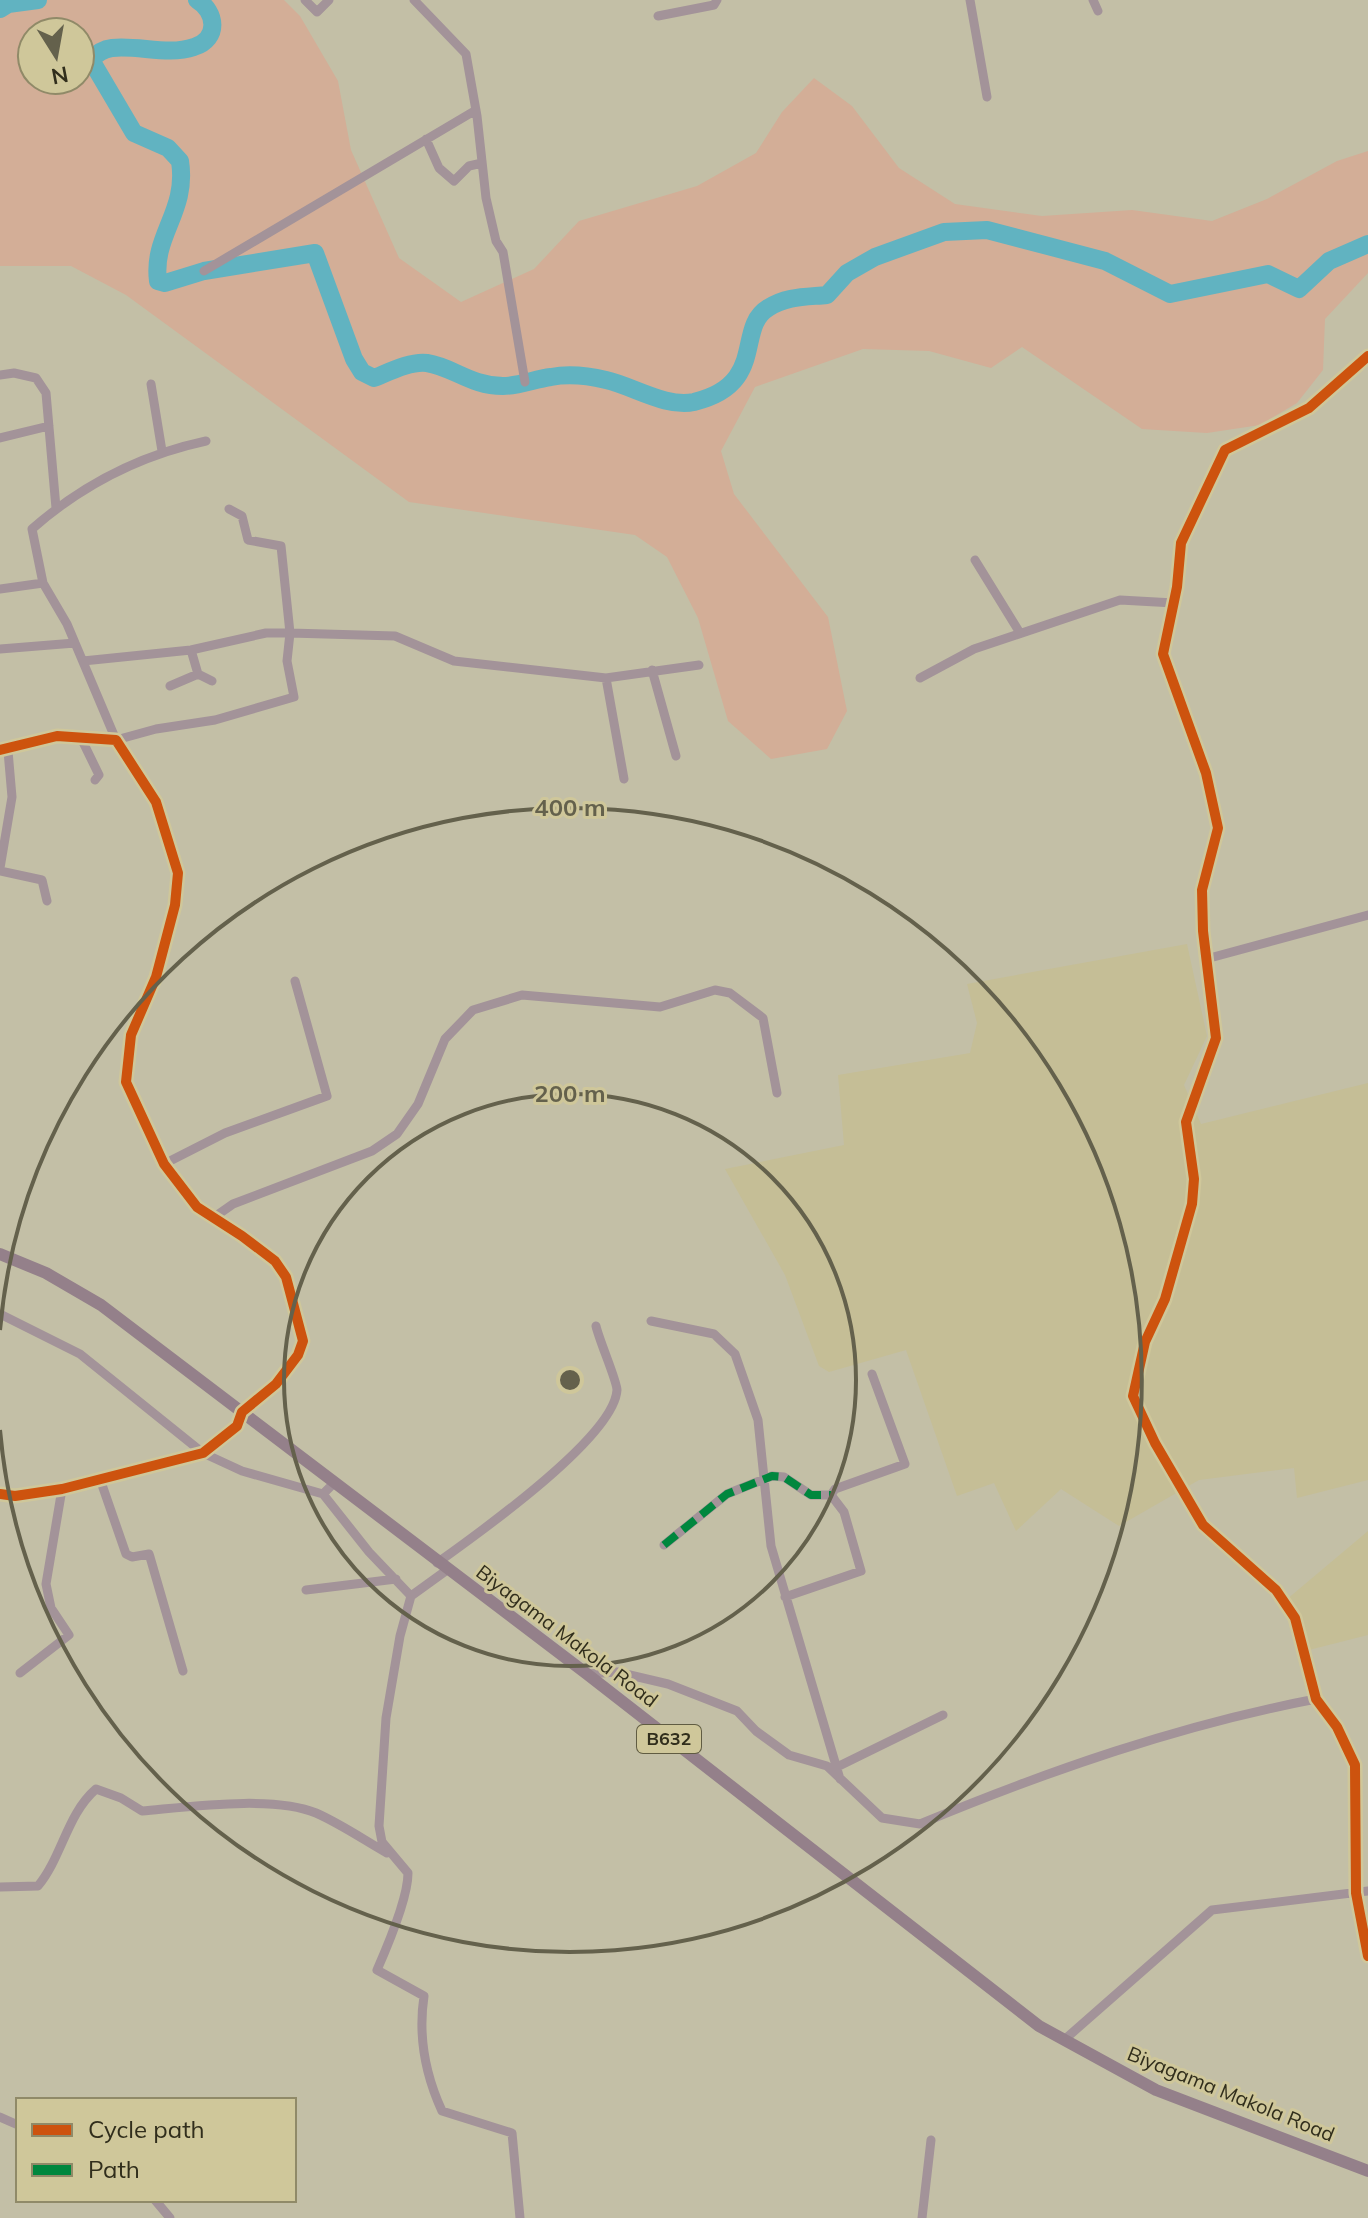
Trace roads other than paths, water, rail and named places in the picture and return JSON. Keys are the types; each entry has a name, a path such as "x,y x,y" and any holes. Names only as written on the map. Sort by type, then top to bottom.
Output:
{"main road":[{"name":"Biyagama Makola Road","path":"0,1254 46,1273 101,1305 442,1567 587,1674 995,1994 1064,2040 1156,2090 1368,2171"}],"street":[{"path":"305,0 317,12 329,0"},
{"path":"414,0 466,54 492,225 503,252 525,382"},
{"path":"658,16 714,5 717,0"},
{"path":"970,0 987,97"},
{"path":"1093,0 1098,11"},
{"path":"204,271 476,110"},
{"path":"426,139 439,168 454,181 469,166 482,163"},
{"path":"1368,356 1309,408 1225,450 1181,543 1174,603 1163,654 1206,773 1218,828 1202,890 1206,959 1216,1038 1186,1122 1194,1179 1192,1204 1165,1299 1145,1342 1133,1396 1203,1525 1285,1600 1300,1631 1316,1699 1337,1727 1355,1765 1356,1893 1368,1956"},
{"path":"0,375 14,373 36,378 46,393 56,508"},
{"path":"151,384 162,451"},
{"path":"0,438 49,426"},
{"path":"0,1494 15,1496 62,1489 203,1453 237,1426 242,1412 276,1384 298,1355 303,1341 286,1277 275,1261 197,1207 164,1164 126,1082 131,1035 156,977 175,905 178,873 156,802 116,740 75,643 43,583 32,529 56,508 162,451 206,441"},
{"path":"47,901 42,880 0,869 13,782 4,750 57,736 116,740 215,720 294,697 287,661 290,633 281,546 248,540 242,516 229,509"},
{"path":"975,560 1020,633"},
{"path":"0,589 43,583"},
{"path":"920,678 974,649 1120,600 1174,603"},
{"path":"83,661 191,650 266,633 290,633 395,636 454,661 606,678 699,665"},
{"path":"0,649 75,643"},
{"path":"191,650 198,674 212,681"},
{"path":"652,670 676,756"},
{"path":"170,686 198,674"},
{"path":"606,678 624,779"},
{"path":"81,738 99,775 95,780"},
{"path":"1206,959 1368,915"},
{"path":"164,1164 225,1133 327,1096 295,981"},
{"path":"213,1218 233,1204 372,1151 397,1134 418,1104 445,1039 473,1010 522,995 660,1007 715,990 730,993 763,1018 777,1093"},
{"path":"0,1314 80,1354 203,1453 242,1471 323,1494 369,1552 411,1596"},
{"path":"651,1321 714,1334 735,1354 758,1420 771,1546 840,1779"},
{"path":"520,2218 512,2133 442,2111 426,2066 420,2022 424,1996 377,1970 397,1911 408,1893 408,1873 382,1842 379,1826 386,1718 400,1636 411,1596 573,1457 610,1408 617,1389 596,1326"},
{"path":"831,1495 835,1489 905,1464 872,1374"},
{"path":"664,1545 727,1494 763,1483 772,1476 784,1477 811,1495 831,1495"},
{"path":"100,1479 126,1554 132,1557 149,1554 183,1671"},
{"path":"323,1494 334,1483"},
{"path":"20,1673 69,1635 51,1608 46,1584 62,1489"},
{"path":"785,1597 861,1571 844,1512 831,1495"},
{"path":"306,1590 396,1579"},
{"path":"587,1674 617,1672 668,1684 737,1711 756,1731 789,1755 827,1766 882,1818 920,1824 1147,1740 1217,1720 1316,1699"},
{"path":"837,1767 943,1715"},
{"path":"0,1887 38,1886 48,1874 83,1801 96,1789 121,1798 142,1811 189,1805 278,1805 314,1812 392,1856"},
{"path":"1064,2040 1212,1910 1368,1891"},
{"path":"922,2218 931,2140"},
{"path":"157,2202 170,2218"}],"waterway":[{"path":"0,9 8,4 38,0"},
{"path":"197,0 208,11 212,25 208,38 202,43 174,51 112,48 100,52 91,60 134,133 168,148 180,161 179,195 160,250 158,281 165,283 204,271 315,253 354,359 362,372 374,378 407,365 427,363 492,385 509,386 557,376 578,376 606,380 672,402 694,402 717,394 732,383 741,370 758,317 768,308 789,299 827,295 847,273 875,257 944,232 987,230 1105,261 1170,294 1268,274 1299,289 1329,261 1368,244"}]}
